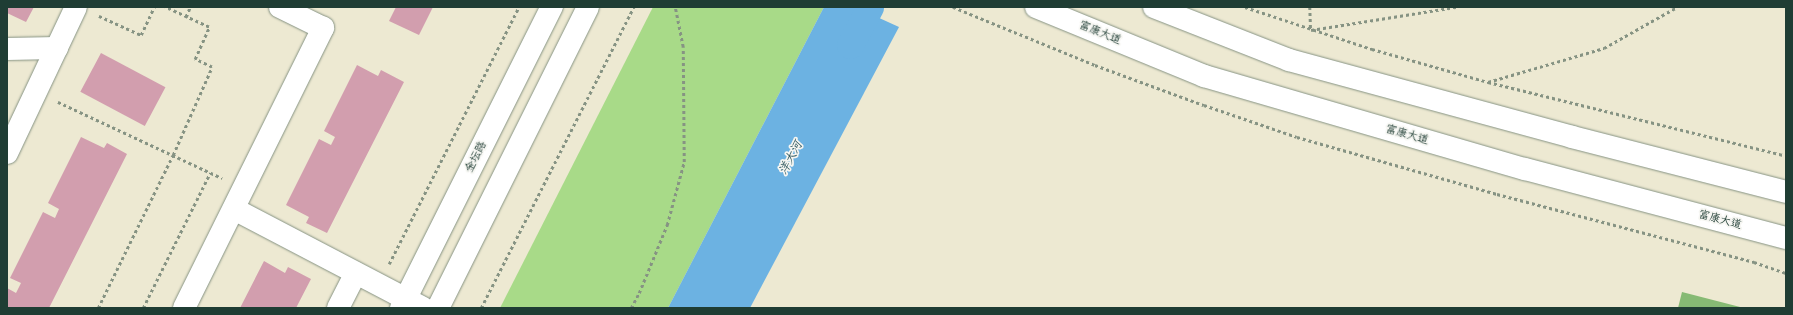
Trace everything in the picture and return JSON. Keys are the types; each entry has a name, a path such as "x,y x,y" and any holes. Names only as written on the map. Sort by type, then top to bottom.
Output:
{"street":[{"path":"184,308 323,28 306,13 280,7"},
{"name":"金坛路","path":"410,305 552,7"},
{"path":"438,308 588,7"},
{"name":"富康大道","path":"1036,7 1204,76 1525,169 1786,238"},
{"path":"1154,7 1289,60 1572,137 1786,192"},
{"path":"7,154 57,48 84,10"},
{"path":"7,49 57,48"},
{"path":"234,209 379,285 410,305"},
{"path":"338,308 356,273"}],"path":[{"path":"84,10 141,35 154,7"},
{"path":"98,308 173,155 212,67 195,59 209,27 165,7"},
{"path":"186,17 190,7"},
{"path":"379,285 519,7"},
{"path":"481,308 634,7"},
{"path":"631,308 639,293 667,225 684,162 684,47 674,7"},
{"path":"1245,7 1311,30 1488,82 1786,156"},
{"path":"1310,7 1311,30"},
{"path":"1311,30 1456,7"},
{"path":"1488,82 1604,48 1677,7"},
{"path":"36,92 244,188"},
{"path":"143,308 210,173"}],"green space":[{"path":"653,7 824,7 668,308 500,308"},
{"path":"1682,292 1744,308 1678,308"}],"water":[{"path":"824,7 855,7 899,27 750,308 668,308"}],"building":[{"path":"7,7 34,7 26,22 7,13"},
{"path":"396,7 433,7 419,35 389,21"},
{"path":"101,53 165,87 145,126 80,92"},
{"path":"357,65 378,76 381,70 404,82 327,233 306,223 309,217 286,205 319,139 331,145 335,137 324,131"},
{"path":"81,137 104,148 107,143 127,154 49,308 7,308 7,288 16,293 21,283 10,278 43,212 55,218 59,209 48,203"},
{"path":"264,261 285,273 288,267 311,279 296,308 240,308"}],"waterway":[{"name":"洋大河","path":"850,45 870,7"}]}
